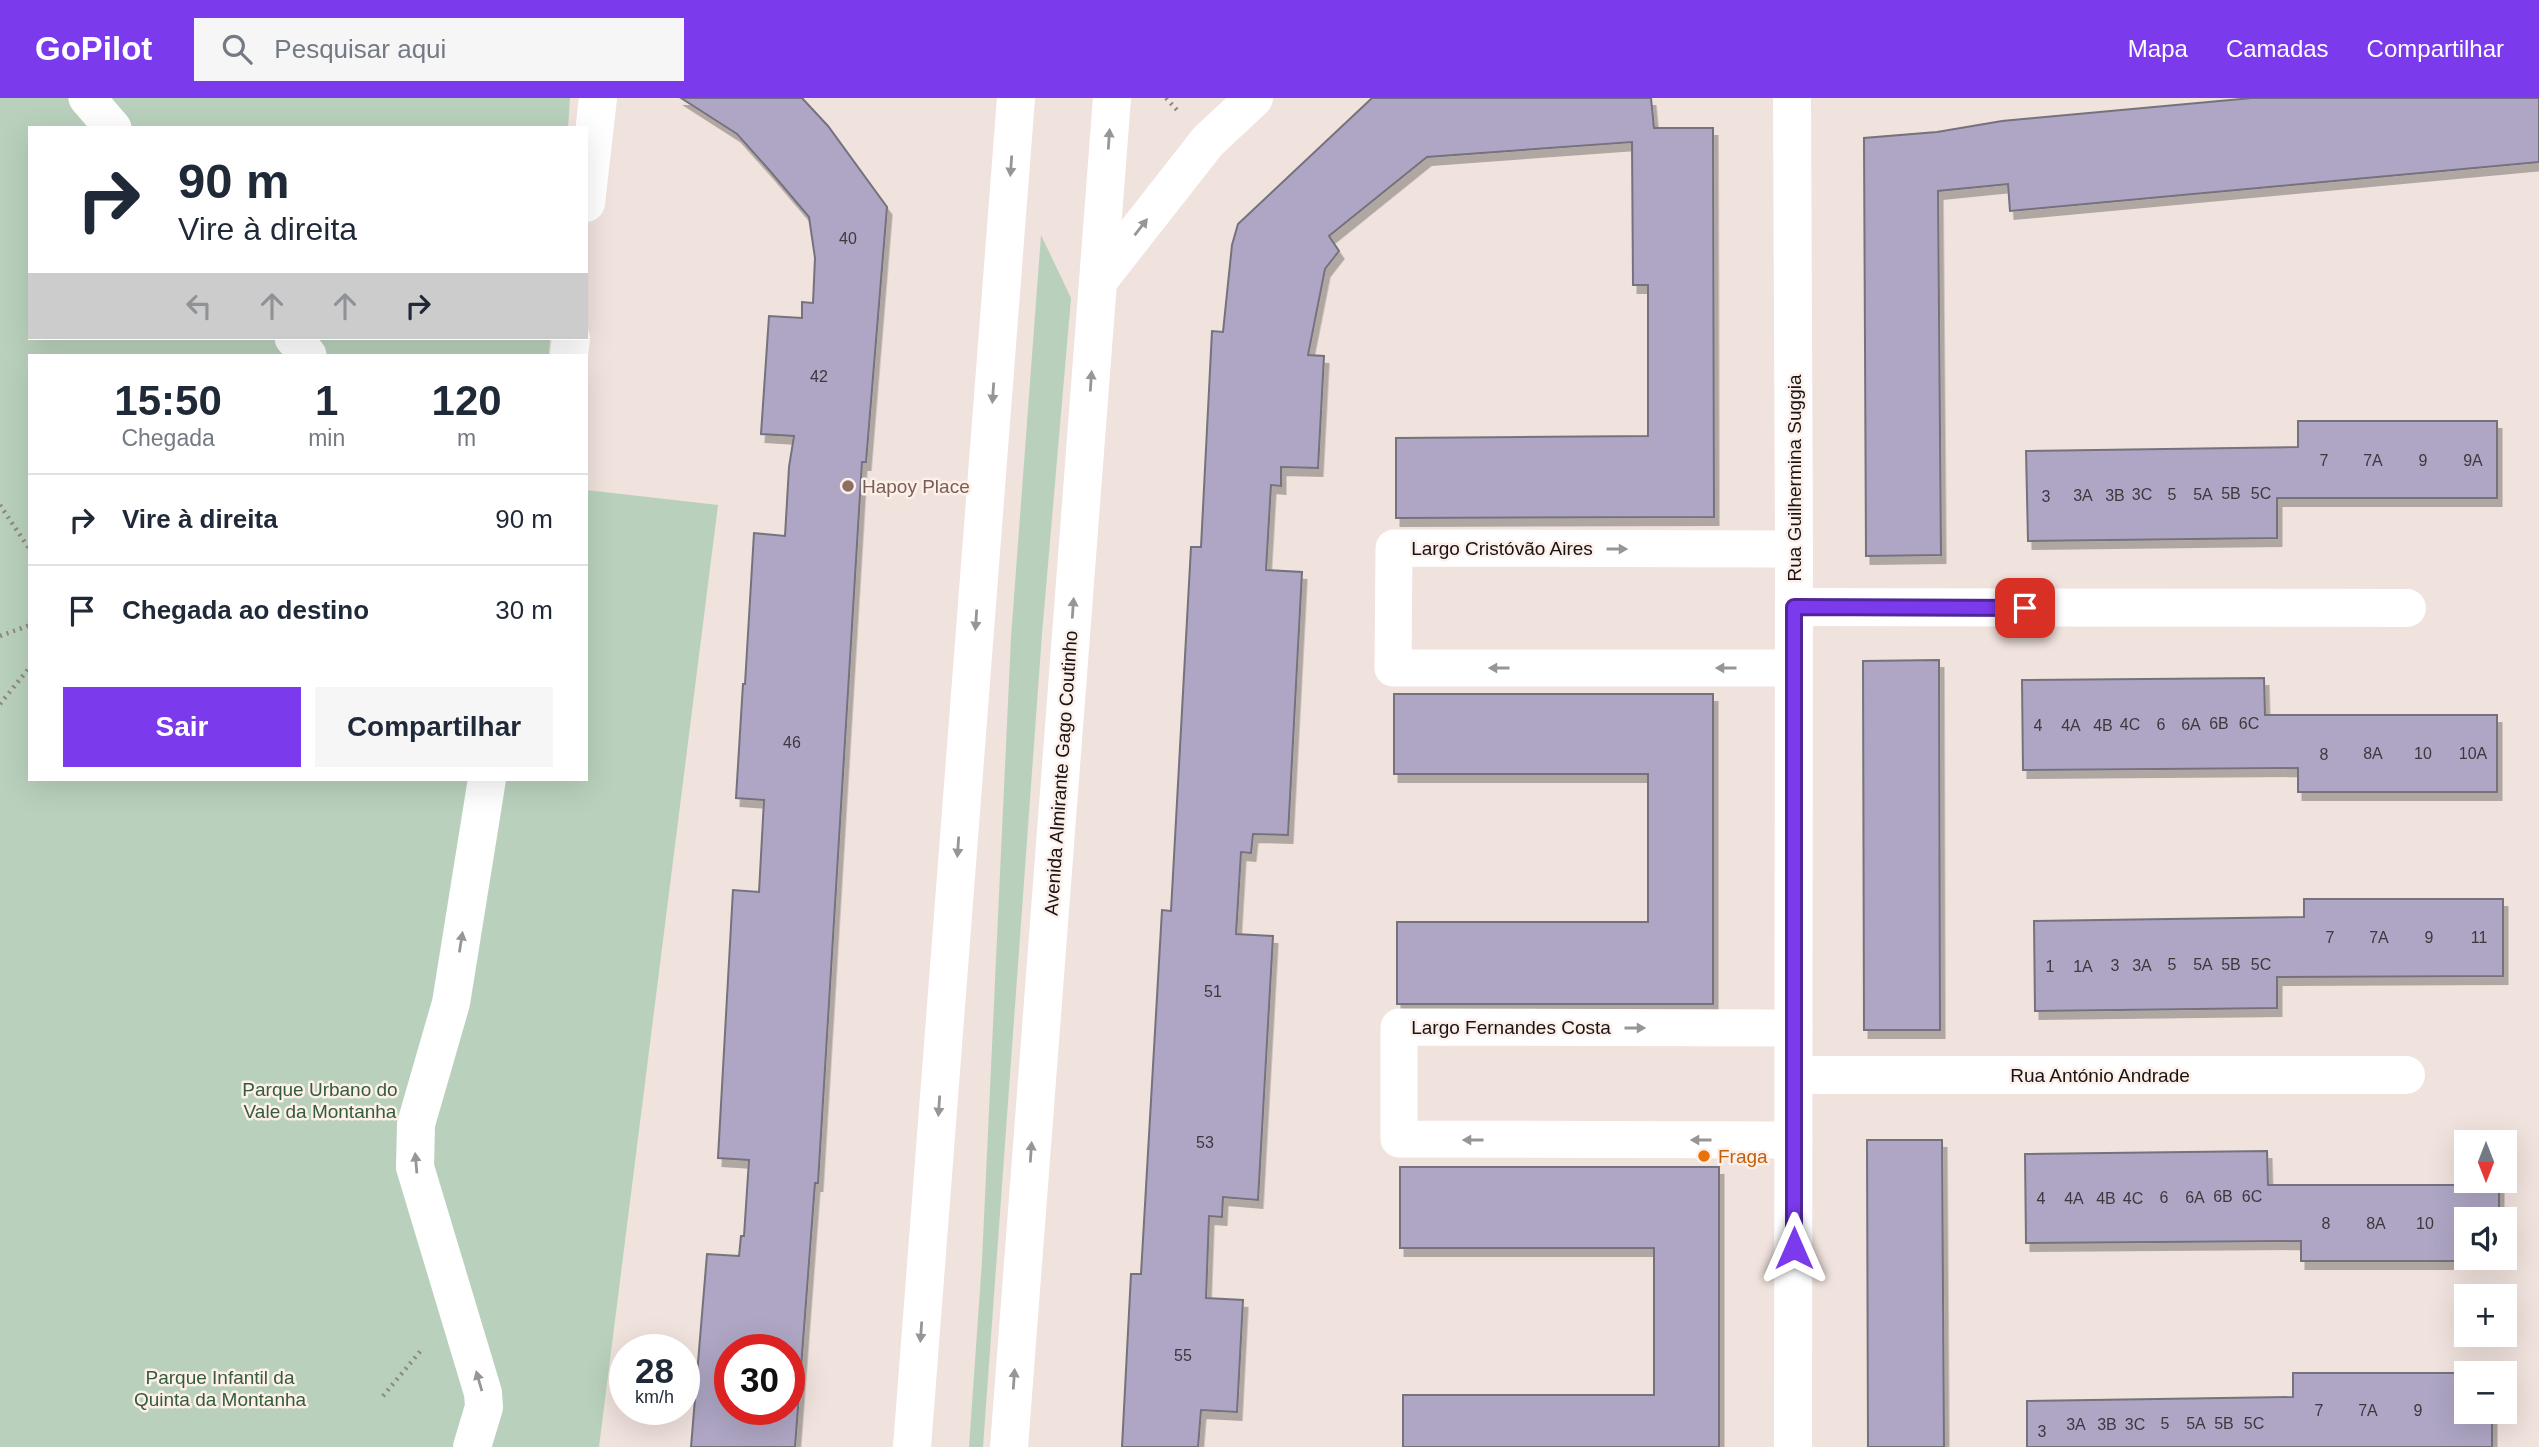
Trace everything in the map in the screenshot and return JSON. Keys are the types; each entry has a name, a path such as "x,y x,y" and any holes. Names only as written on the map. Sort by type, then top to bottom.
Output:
{"street":[{"path":"87,98 111,126"},
{"path":"588,186 598,98"},
{"path":"912,1447 1016,98"},
{"name":"Avenida Almirante Gago Coutinho","path":"1009,1447 1112,98"},
{"path":"1099,280 1208,141 1254,98"},
{"name":"Rua Guilhermina Suggia","path":"1792,98 1793,1447"},
{"path":"295,340 307,354"},
{"name":"Largo Cristóvão Aires","path":"1794,549 1394,548 1393,667 1794,667"},
{"path":"1794,607 2407,608"},
{"path":"472,1447 484,1407 483,1393 415,1167 416,1124 451,1003 487,781"},
{"name":"Largo Fernandes Costa","path":"1794,1028 1399,1027 1399,1139 1794,1140"},
{"name":"Rua António Andrade","path":"1794,1075 2406,1075"}],"path":[{"path":"0,505 28,547"},
{"path":"0,636 28,626"},
{"path":"0,705 28,670"},
{"path":"383,1396 423,1347 463,1325"}],"green space":[{"name":"Parque Urbano do Vale da Montanha","path":"0,98 570,98 568,126 28,126 28,340 550,340 549,354 28,354 28,781 588,781 588,490 718,505 613,1334 609,1334 609,1368 599,1447 0,1447"},
{"path":"1041,235 1071,298 1042,634 983,1447 969,1447 982,1261 1011,637"}],"building":[{"path":"681,98 802,98 828,126 887,207 866,462 862,462 818,1183 815,1183 804,1334 714,1334 714,1425 797,1425 795,1447 691,1447 693,1425 700,1425 700,1338 707,1254 739,1256 741,1236 744,1236 749,1160 718,1158 733,890 759,892 764,800 736,798 743,684 754,533 785,536 789,467 794,436 761,434 769,316 802,318 802,302 813,303 815,258 809,217 737,134"},
{"path":"1372,98 1651,98 1654,128 1713,128 1714,517 1396,518 1396,438 1648,436 1648,285 1633,285 1632,142 1427,157 1329,236 1339,251 1325,269 1308,355 1324,356 1318,468 1281,467 1281,486 1271,485 1266,570 1302,572 1288,835 1253,834 1251,853 1241,852 1236,934 1273,936 1258,1200 1223,1197 1222,1217 1209,1216 1206,1298 1243,1300 1237,1412 1201,1410 1198,1447 1122,1447 1131,1274 1141,1274 1162,910 1171,911 1191,547 1201,547 1212,331 1223,332 1232,245 1238,224"},
{"path":"2252,98 2539,98 2539,162 2010,211 2008,184 1938,191 1941,555 1866,556 1864,138 1937,132 2002,121"},
{"path":"2298,421 2497,421 2497,498 2277,498 2277,538 2028,541 2026,451 2298,447"},
{"path":"1939,660 1940,1030 1864,1030 1863,661"},
{"path":"2264,678 2265,715 2497,715 2497,792 2298,792 2298,768 2023,770 2022,680"},
{"path":"1394,694 1713,694 1713,1004 1397,1004 1397,922 1648,922 1648,774 1394,774"},
{"path":"2304,899 2503,899 2503,976 2277,977 2277,1008 2035,1011 2034,921 2304,917"},
{"path":"1867,1140 1942,1140 1944,1447 1868,1447"},
{"path":"2267,1151 2268,1185 2454,1185 2454,1194 2499,1194 2499,1207 2454,1207 2454,1261 2301,1261 2301,1241 2026,1243 2025,1154"},
{"path":"1400,1167 1719,1167 1719,1447 1403,1447 1403,1395 1654,1395 1654,1248 1400,1248"},
{"path":"2293,1373 2454,1373 2454,1424 2492,1424 2492,1447 2027,1447 2027,1401 2293,1397"}],"place":[{"name":"Hapoy Place","path":"848,486"},
{"name":"Fraga","path":"1704,1156"}],"route":[{"path":"1794,1248 1794,607 2025,608"}],"park label":[{"name":"Parque Infantil da Quinta da Montanha","path":"220,1388"}]}
